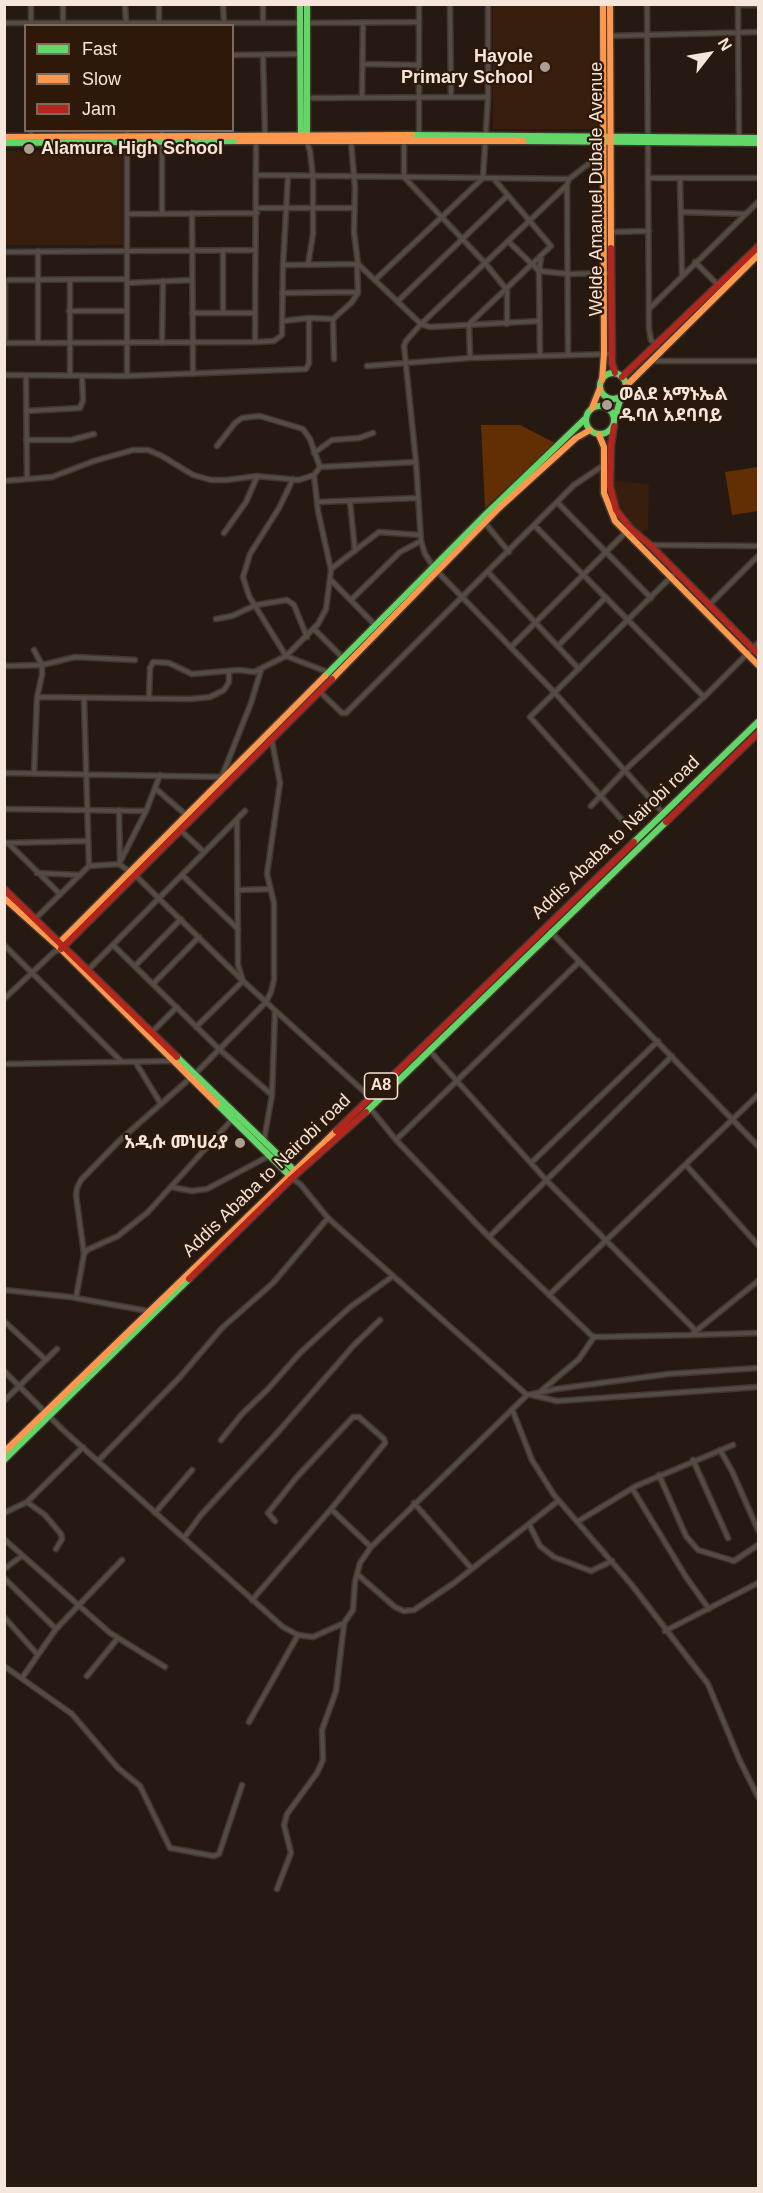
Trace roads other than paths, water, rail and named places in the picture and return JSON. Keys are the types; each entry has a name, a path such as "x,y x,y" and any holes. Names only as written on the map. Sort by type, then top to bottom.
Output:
{"main road":[{"path":"300,4 304,23 306,98 304,139"},
{"path":"304,139 301,54 307,4"},
{"path":"603,4 607,36"},
{"name":"Welde Amanuel Dubale Avenue","path":"610,4 607,36 608,199 612,232 612,354 615,374"},
{"path":"4,142 63,134 127,136"},
{"path":"226,136 256,142 304,139 419,138 759,140"},
{"path":"4,137 265,136 351,141 419,138"},
{"path":"60,947 179,828 272,741 484,520 586,418 602,380 608,199 604,152 608,139"},
{"path":"622,377 759,247"},
{"path":"759,255 626,386 614,423 611,445 611,494 624,528 710,604 759,654"},
{"path":"602,380 606,376 615,374 622,377 626,386"},
{"path":"600,388 602,393 611,399 621,397"},
{"path":"591,409 606,407 613,414 614,423 607,433 599,435"},
{"path":"586,418 590,430 599,435 603,444 606,502 615,521 650,545 705,610 759,665"},
{"path":"484,520 576,438 590,430"},
{"path":"179,828 187,815 375,625 436,571"},
{"name":"Addis Ababa to Nairobi road","path":"4,1452 47,1415 424,1044 759,722"},
{"name":"Addis Ababa to Nairobi road","path":"4,1460 149,1311 293,1174 370,1108 759,733"},
{"path":"4,889 36,918 60,947"},
{"path":"4,898 87,971 235,1117 269,1156 293,1174"},
{"path":"150,1035 174,1061 193,1076"},
{"path":"235,1117 264,1140 293,1174"}],"street":[{"path":"31,4 31,24"},
{"path":"63,4 63,23"},
{"path":"125,4 126,24 418,22"},
{"path":"159,4 159,23"},
{"path":"223,4 224,24"},
{"path":"263,4 263,23"},
{"path":"419,4 419,138"},
{"path":"450,4 451,96"},
{"path":"376,279 483,178 487,138 488,4"},
{"path":"647,4 649,308 651,340 657,346"},
{"path":"739,140 740,32 737,4 759,5"},
{"path":"4,23 78,24"},
{"path":"362,98 363,23"},
{"path":"607,36 646,33 759,32"},
{"path":"234,55 301,54"},
{"path":"263,55 265,136"},
{"path":"363,64 419,65"},
{"path":"306,98 488,97"},
{"path":"127,136 127,376"},
{"path":"161,136 162,214"},
{"path":"304,139 312,158 313,177 313,234 308,265"},
{"path":"404,140 404,177 507,290 507,324"},
{"path":"283,321 309,318 333,319 351,303 358,292 351,141"},
{"path":"255,342 256,142"},
{"path":"568,355 567,185 569,179 604,152"},
{"path":"256,175 569,179"},
{"path":"192,280 5,280 5,343 269,343 280,338 283,321 282,293 288,176"},
{"path":"648,178 759,178"},
{"path":"470,358 470,324 550,249 550,243 494,179"},
{"path":"680,179 682,275"},
{"path":"567,185 406,341 404,346 416,462 421,542 422,548 436,571 555,693 663,813"},
{"path":"398,301 507,196"},
{"path":"649,308 759,202"},
{"path":"127,214 354,208"},
{"path":"681,212 746,214"},
{"path":"192,213 193,374"},
{"path":"612,232 649,231"},
{"path":"508,241 538,271 569,274 612,273"},
{"path":"222,250 223,313"},
{"path":"4,252 255,250"},
{"path":"38,251 38,343"},
{"path":"540,355 538,271 541,258"},
{"path":"695,262 719,286"},
{"path":"283,265 357,265 376,279 421,324 436,327 539,321"},
{"path":"70,280 70,376"},
{"path":"162,343 163,281"},
{"path":"282,293 358,292"},
{"path":"69,311 127,311"},
{"path":"192,314 255,313"},
{"path":"4,375 127,376 306,369 309,363 309,318"},
{"path":"333,319 334,360"},
{"path":"367,366 470,358 612,354"},
{"path":"651,361 759,362"},
{"path":"26,376 27,479"},
{"path":"26,411 80,408 83,400 82,376"},
{"path":"217,446 235,423 242,418 260,416 303,429 310,440 320,467"},
{"path":"315,453 332,440 359,438 374,433"},
{"path":"26,440 71,440 94,434"},
{"path":"4,481 52,477 94,460 133,450 148,450 193,475 211,480 257,476 308,478 314,475 320,467"},
{"path":"320,467 416,462"},
{"path":"320,692 342,713 346,713 535,526 556,502 583,477 604,465"},
{"path":"149,698 150,668 153,662 169,663 192,674 229,671 254,672 286,656 314,629 326,609 331,570 317,502 314,475"},
{"path":"224,534 246,501 257,476"},
{"path":"293,479 279,508 250,554 243,577 246,589 286,656 330,673"},
{"path":"317,502 418,498"},
{"path":"350,501 355,550"},
{"path":"556,502 651,598"},
{"path":"484,520 509,552"},
{"path":"535,526 704,697"},
{"path":"511,647 606,552 624,528"},
{"path":"331,570 379,532 420,535"},
{"path":"352,599 400,552 421,542"},
{"path":"650,545 759,546"},
{"path":"705,610 759,556"},
{"path":"488,572 579,669"},
{"path":"653,802 637,817 627,823 623,821 531,720 532,713 674,574"},
{"path":"330,579 375,625"},
{"path":"558,646 606,597"},
{"path":"216,619 232,616 256,605 287,600 292,602 307,637"},
{"path":"314,629 344,658"},
{"path":"591,806 625,770 759,643"},
{"path":"34,650 42,665 37,697 34,773"},
{"path":"4,666 42,665 75,657 135,660"},
{"path":"4,773 224,777 261,669"},
{"path":"37,697 190,699 216,695 224,690 229,682 229,671"},
{"path":"84,699 89,866"},
{"path":"76,1298 84,1254 77,1188 81,1180 120,1140 193,1076 266,1002 274,980 274,903 267,874 280,783 272,741"},
{"path":"120,863 146,811 160,775"},
{"path":"155,788 187,815"},
{"path":"4,809 146,811"},
{"path":"119,810 120,863"},
{"path":"87,971 244,811"},
{"path":"237,819 238,965 243,981"},
{"path":"179,828 204,853"},
{"path":"6,843 88,841"},
{"path":"6,843 60,894"},
{"path":"36,918 89,866 120,863 160,898 243,981 371,1097 370,1108 396,1140 489,1237 594,1337 759,1333"},
{"path":"36,873 80,875"},
{"path":"182,875 238,929"},
{"path":"237,890 270,889"},
{"path":"135,966 181,919"},
{"path":"546,927 759,1146"},
{"path":"153,984 199,937"},
{"path":"4,945 33,971 122,1062"},
{"path":"113,945 219,1049 272,1095"},
{"path":"4,999 60,947"},
{"path":"396,1140 579,963"},
{"path":"196,1027 243,981"},
{"path":"150,1035 177,1007"},
{"path":"264,1140 272,1095 275,1010"},
{"path":"531,1164 657,1041"},
{"path":"424,1044 547,1181 697,1331"},
{"path":"489,1237 672,1056"},
{"path":"4,1064 174,1061"},
{"path":"136,1062 161,1104"},
{"path":"549,1295 759,1095"},
{"path":"84,1254 92,1246 124,1232 148,1212 235,1117"},
{"path":"171,1187 192,1191 207,1189 269,1156"},
{"path":"686,1166 759,1245"},
{"path":"293,1174 328,1218 529,1395 557,1401 759,1388"},
{"path":"98,1461 180,1377 222,1328 273,1283 328,1218"},
{"path":"221,1440 242,1414 300,1353 349,1308 393,1276"},
{"path":"691,1335 759,1281"},
{"path":"4,1290 76,1298 149,1311"},
{"path":"184,1538 201,1515 354,1345 380,1320"},
{"path":"4,1321 46,1360"},
{"path":"538,1393 579,1359 594,1337"},
{"path":"4,1401 57,1349"},
{"path":"277,1889 291,1853 284,1825 287,1814 317,1773 323,1760 322,1730 336,1691 344,1623 353,1610 357,1574 371,1546 529,1395 668,1374 759,1368"},
{"path":"4,1371 47,1415 283,1627 298,1635 313,1637 344,1623"},
{"path":"512,1409 532,1460 558,1501 612,1561 708,1684 740,1761 759,1797"},
{"path":"252,1600 331,1509 385,1441 356,1416 296,1478 268,1513 275,1521"},
{"path":"577,1522 632,1488 693,1460 733,1445"},
{"path":"4,1513 27,1502 83,1447"},
{"path":"720,1449 759,1530"},
{"path":"693,1460 728,1538"},
{"path":"155,1513 192,1470"},
{"path":"659,1476 686,1536 698,1550 734,1561 759,1545"},
{"path":"632,1488 681,1569 709,1609"},
{"path":"357,1574 386,1602 404,1611 414,1610 432,1599 558,1501"},
{"path":"27,1502 45,1515 61,1534 62,1539 56,1549"},
{"path":"414,1503 471,1569"},
{"path":"331,1509 371,1546"},
{"path":"529,1524 534,1537 548,1554 572,1565 591,1571 612,1561"},
{"path":"4,1539 110,1633 165,1667"},
{"path":"4,1569 22,1556"},
{"path":"22,1678 56,1629 122,1560"},
{"path":"4,1578 56,1629"},
{"path":"665,1631 759,1583"},
{"path":"4,1617 38,1655"},
{"path":"249,1722 298,1635"},
{"path":"87,1677 118,1638"},
{"path":"4,1666 72,1714 118,1768 140,1786 170,1848 214,1856 219,1854 242,1785"}],"place":[{"name":"Hayole Primary School","path":"545,67"},
{"name":"Alamura High School","path":"29,149"},
{"name":"ወልደ አማኑኤል ዱባለ አደባባይ","path":"607,405"},
{"name":"አዲሱ መነሀሪያ","path":"240,1143"}]}
